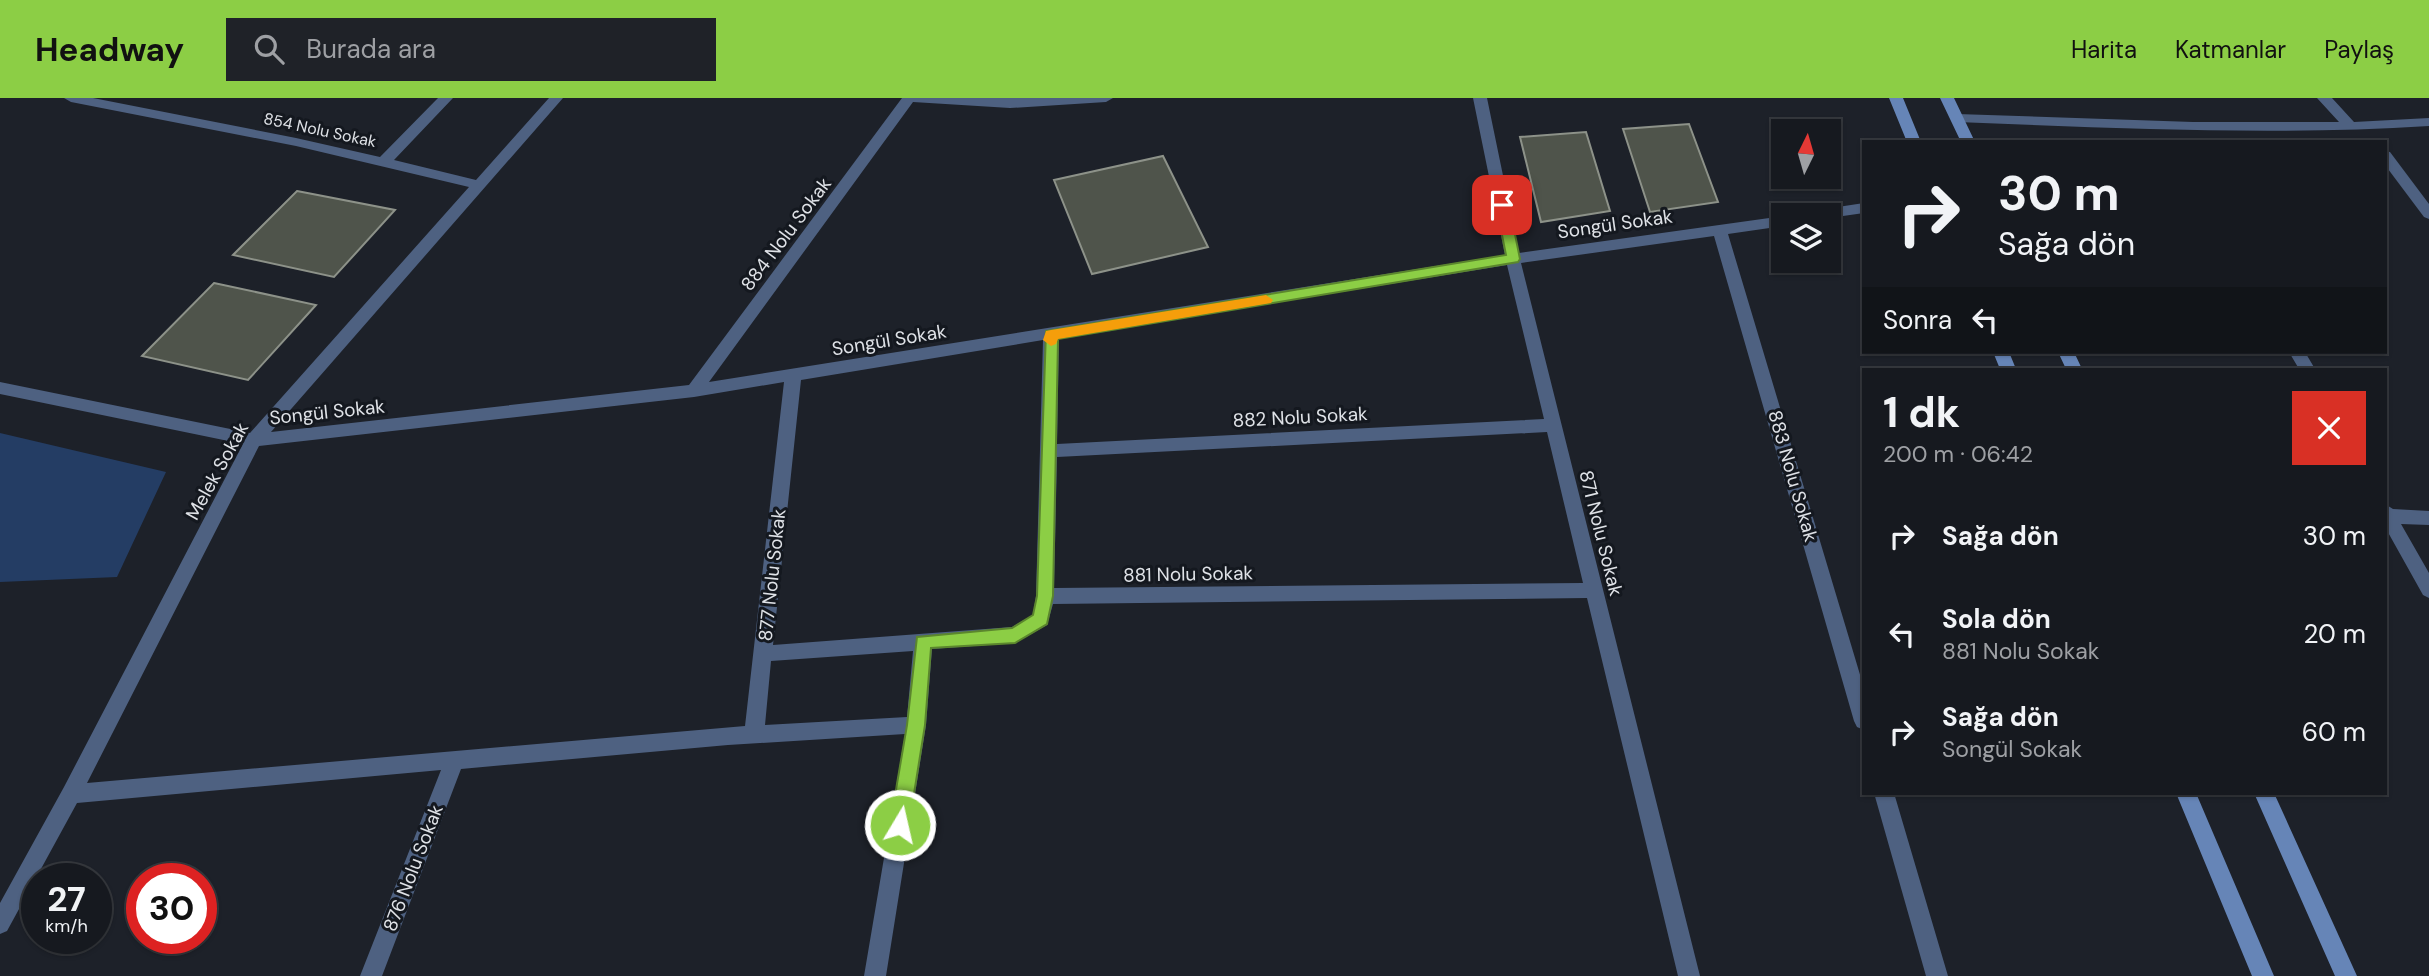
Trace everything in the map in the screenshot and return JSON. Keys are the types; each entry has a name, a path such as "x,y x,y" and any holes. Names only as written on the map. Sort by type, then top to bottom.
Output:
{"main road":[{"path":"1896,98 1913,140"},
{"path":"1947,98 1967,140"},
{"path":"2187,795 2263,976"},
{"path":"2265,795 2346,976"}],"street":[{"name":"854 Nolu Sokak","path":"71,98 384,162 479,185"},
{"path":"384,162 446,98"},
{"name":"Melek Sokak","path":"0,924 71,794 254,440 556,98"},
{"path":"912,98 959,104 1035,105 1106,98"},
{"name":"884 Nolu Sokak","path":"694,391 912,98"},
{"name":"871 Nolu Sokak","path":"1480,98 1513,259 1689,976"},
{"path":"2325,98 2373,140"},
{"path":"1957,118 2171,125 2358,127 2429,122"},
{"path":"2171,125 2179,140"},
{"path":"2387,158 2429,214"},
{"path":"1841,212 1862,208"},
{"name":"Songül Sokak","path":"0,388 254,440 694,391 1513,259 1771,223"},
{"name":"883 Nolu Sokak","path":"1720,230 1862,714"},
{"path":"1045,596 1051,335"},
{"name":"877 Nolu Sokak","path":"793,376 763,654 1015,635 1041,619 1045,596"},
{"name":"882 Nolu Sokak","path":"1048,451 1554,425"},
{"path":"2387,514 2429,518"},
{"path":"2387,514 2429,590"},
{"name":"881 Nolu Sokak","path":"1045,596 1593,590"},
{"path":"875,976 916,725 923,642"},
{"path":"754,735 763,654"},
{"path":"71,794 754,735 916,725"},
{"name":"876 Nolu Sokak","path":"371,976 454,761"},
{"path":"1885,795 1937,976"}],"shaded area":[{"path":"0,433 166,472 117,577 0,582"}],"building":[{"path":"1689,124 1718,202 1650,212 1623,129"},
{"path":"1586,132 1610,211 1541,222 1520,137"},
{"path":"1163,156 1208,247 1092,274 1054,180"},
{"path":"297,191 395,210 334,277 233,255"},
{"path":"214,283 316,305 248,380 142,356"}],"slow traffic":[{"path":"1051,340 1051,335 1266,300"}],"route":[{"path":"900,825 916,725 923,642 1015,635 1041,619 1045,596 1051,335 1513,259 1502,205"}]}
